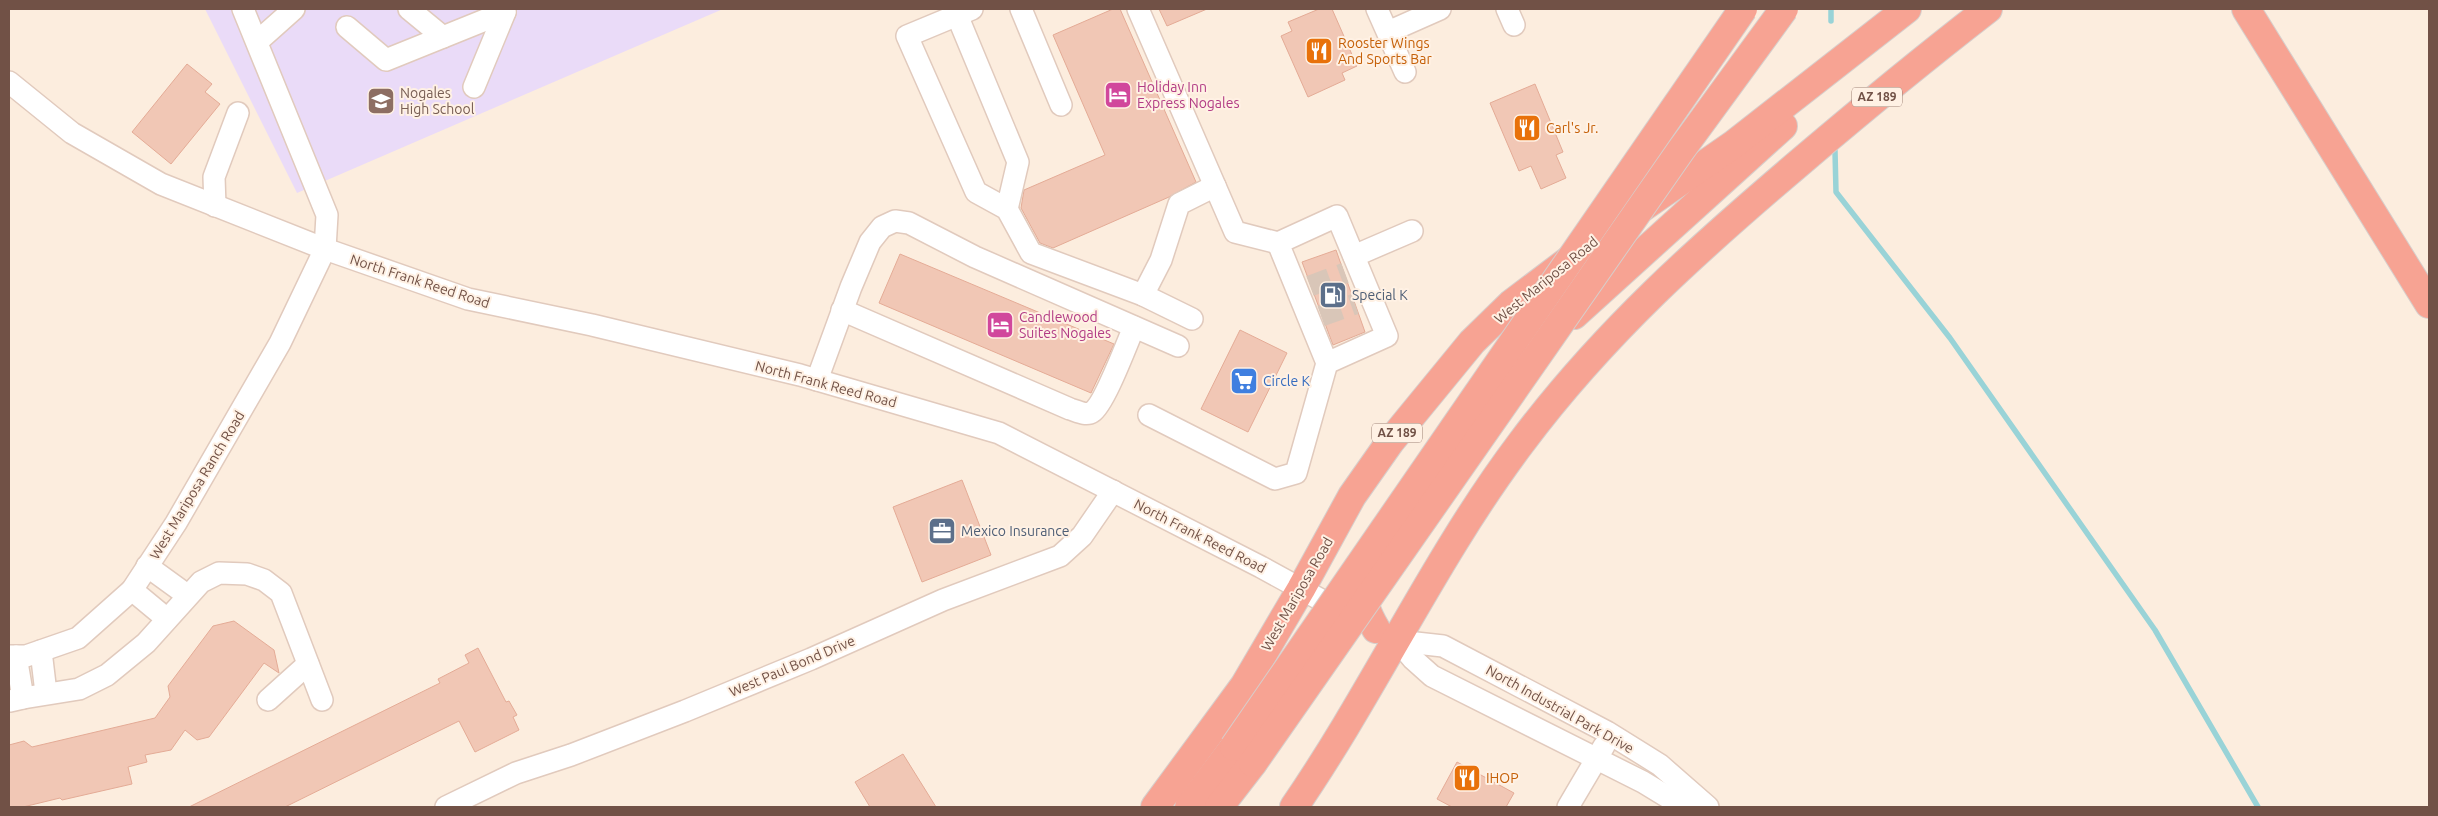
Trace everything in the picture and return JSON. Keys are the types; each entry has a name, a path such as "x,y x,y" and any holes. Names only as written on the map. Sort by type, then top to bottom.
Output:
{"highway":[{"path":"1220,807 1243,755 1743,9"},
{"path":"1189,807 1243,755 1784,9"},
{"name":"West Mariposa Road","path":"1155,807 1244,686 1301,589 1352,496 1402,427 1472,342 1511,304 1597,239 1741,151 1882,28 1907,9"},
{"name":"AZ 189","path":"1294,807 1328,757 1387,635 1521,442 1585,364 1675,270 1769,188 1988,9"},
{"path":"2246,9 2429,304"},
{"path":"1387,635 1367,613 1365,588 1371,574 1429,486 1505,386 1541,346 1741,151"}],"street":[{"path":"243,9 327,216 325,250"},
{"path":"257,42 294,9"},
{"path":"409,9 443,37"},
{"path":"1021,9 1061,105"},
{"path":"1138,9 1235,232 1278,243 1337,216 1363,300 1387,336 1327,362"},
{"path":"1377,9 1405,72"},
{"path":"1388,32 1440,9"},
{"path":"347,27 386,60 503,10"},
{"path":"474,87 503,10"},
{"path":"1007,209 1018,162 964,12 907,36 976,192 1007,209 1031,253 1143,295 1192,319"},
{"name":"North Frank Reed Road","path":"9,82 72,133 161,184 325,250 468,299 592,325 817,380 999,433 1301,589"},
{"path":"215,206 214,177 238,113"},
{"path":"1143,295 1161,260 1179,204 1215,186"},
{"path":"817,380 842,310 870,242 882,227 895,221 909,223 975,257 1178,346"},
{"path":"1352,266 1412,231"},
{"path":"1149,415 1275,479 1296,473 1327,362 1315,318 1304,289 1278,243"},
{"name":"West Mariposa Ranch Road","path":"12,656 26,656 78,638 132,590 181,514 280,343 325,250"},
{"path":"842,310 1070,409 1087,414 1094,411 1107,390 1134,327"},
{"name":"West Paul Bond Drive","path":"446,807 516,773 572,755 685,711 811,659 943,600 1060,556 1082,536 1113,491"},
{"path":"147,566 187,596"},
{"path":"12,656 16,699 79,689 107,675 146,643 201,582 219,573 247,574 264,580 281,593 322,700"},
{"name":"North Industrial Park Drive","path":"1301,589 1387,635 1432,676 1597,758 1643,782 1684,807"},
{"path":"132,590 167,619"},
{"name":"North Industrial Park Drive","path":"1387,635 1443,646 1611,734 1660,765 1708,807"},
{"path":"41,651 46,693"},
{"path":"268,700 308,664"},
{"path":"1568,807 1611,734"}],"shaded area":[{"name":"Nogales High School","path":"205,9 723,9 297,193"}],"building":[{"name":"Holiday Inn Express Nogales","path":"1113,9 1120,9 1196,182 1169,197 1053,248 1040,243 1021,208 1024,190 1105,155 1053,35"},
{"path":"1159,9 1207,9 1167,26"},
{"name":"Rooster Wings And Sports Bar","path":"1319,9 1332,9 1357,66 1342,73 1345,80 1308,97 1281,36 1292,31 1288,22"},
{"path":"187,64 212,84 205,92 220,104 171,164 132,132"},
{"name":"Carl's Jr.","path":"1535,84 1563,152 1556,155 1566,178 1541,189 1531,166 1519,171 1490,103"},
{"name":"Special K","path":"1336,250 1365,332 1333,345 1302,262"},
{"name":"Candlewood Suites Nogales","path":"900,254 1114,344 1091,393 879,303"},
{"name":"Circle K","path":"1240,330 1287,353 1248,432 1201,409"},
{"name":"Mexico Insurance","path":"962,480 991,555 922,582 893,507"},
{"path":"234,621 274,650 279,673 264,663 209,737 197,740 185,730 171,750 145,755 147,762 128,767 132,784 62,800 60,798 23,807 9,807 9,745 24,741 32,747 155,718 170,697 168,686 213,626"},
{"path":"478,648 506,702 509,701 517,715 513,717 519,730 475,752 459,721 285,807 189,807 440,683 438,679 469,663 465,655"},
{"path":"903,754 936,807 870,807 855,782"},
{"name":"IHOP","path":"1457,762 1514,793 1506,807 1452,807 1437,799"}],"waterway":[{"path":"1831,9 1831,21"},
{"path":"1835,151 1836,192 1950,338 2155,630 2258,807"}],"tunnel":[{"path":"1310,286 1345,273"},
{"path":"1321,316 1355,304"}],"place":[{"name":"Rooster Wings And Sports Bar","path":"1319,51"},
{"name":"Holiday Inn Express Nogales","path":"1118,95"},
{"name":"Nogales High School","path":"381,101"},
{"name":"Carl's Jr.","path":"1527,128"},
{"name":"Special K","path":"1333,295"},
{"name":"Candlewood Suites Nogales","path":"1000,325"},
{"name":"Circle K","path":"1244,381"},
{"name":"Mexico Insurance","path":"942,531"},
{"name":"IHOP","path":"1467,778"}]}
